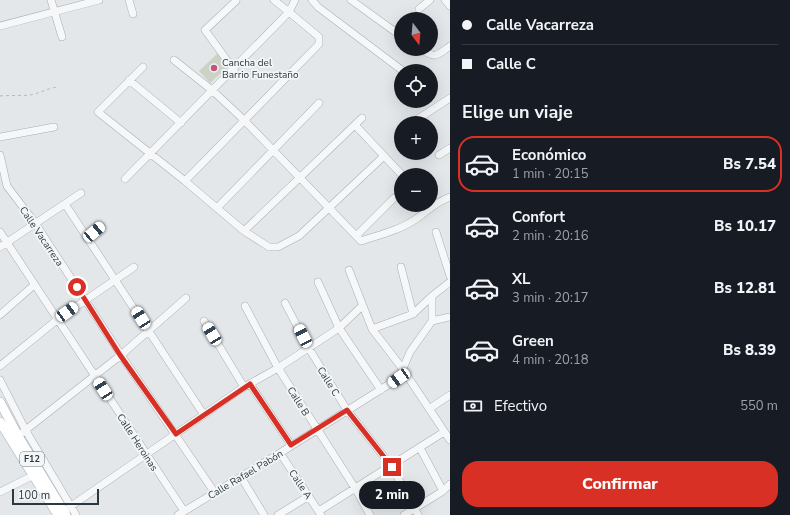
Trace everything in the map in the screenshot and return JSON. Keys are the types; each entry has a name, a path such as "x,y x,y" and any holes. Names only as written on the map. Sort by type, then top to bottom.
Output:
{"main road":[{"name":"F12","path":"0,402 22,434 65,512"},
{"name":"F12","path":"0,422 34,475 65,512"}],"street":[{"path":"51,0 62,37"},
{"path":"0,26 99,0"},
{"path":"129,0 133,14"},
{"path":"185,181 319,44 319,37 274,0"},
{"path":"125,179 180,122 234,70 289,12 295,0"},
{"path":"312,0 318,7 394,64"},
{"path":"351,0 394,31"},
{"path":"419,9 430,0"},
{"path":"234,70 205,30 236,1"},
{"path":"438,55 450,46"},
{"path":"174,60 213,90 244,120 329,206 361,241 404,226 423,212"},
{"path":"144,67 98,112 185,181 244,232 269,247 278,247 299,236 329,206 384,156"},
{"path":"129,80 180,122"},
{"path":"422,116 450,98"},
{"path":"217,208 319,103"},
{"path":"244,232 362,118"},
{"path":"354,125 395,168"},
{"path":"0,137 54,128"},
{"path":"439,155 450,148"},
{"name":"Calle Vacarreza","path":"0,155 3,186 35,224 120,355 176,434 215,493"},
{"path":"0,247 81,193"},
{"path":"438,202 450,197"},
{"path":"356,236 394,198"},
{"path":"65,204 204,415"},
{"path":"88,237 101,226"},
{"name":"Calle Heroinas","path":"0,232 147,455 181,513"},
{"path":"436,232 450,276"},
{"path":"0,366 85,299 134,267"},
{"path":"401,267 413,314"},
{"path":"349,270 372,329 402,368 450,440"},
{"path":"318,282 339,328 381,390"},
{"path":"372,329 413,314 450,282"},
{"path":"0,315 34,285"},
{"path":"432,296 432,321 450,317"},
{"path":"0,380 22,434 95,376 186,298"},
{"name":"Calle C","path":"285,303 308,347 347,410 392,467 416,512"},
{"name":"Calle B","path":"245,306 278,368 316,430 356,488 370,515"},
{"path":"65,512 247,385 278,368 339,328 362,306"},
{"path":"204,321 247,385 291,445"},
{"name":"Calle Rafael Pabón","path":"181,513 399,378 410,352 432,321"},
{"path":"429,409 450,395"},
{"path":"320,513 356,488 392,467 444,432"},
{"path":"420,448 443,490"},
{"name":"Calle A","path":"280,453 320,513"},
{"path":"0,492 34,475"},
{"path":"240,477 264,515"},
{"path":"404,515 416,512 450,484"},
{"path":"278,515 309,496"},
{"path":"65,512 76,515"}],"path":[{"path":"0,96 30,95 46,88 58,87"}],"shaded area":[{"name":"Cancha del Barrio Funestaño","path":"218,53 229,66 210,83 199,71"}],"place":[{"name":"Cancha del Barrio Funestaño","path":"214,68"}],"route":[{"path":"77,287 120,355 176,434 250,384 291,445 347,410 392,467"}]}
